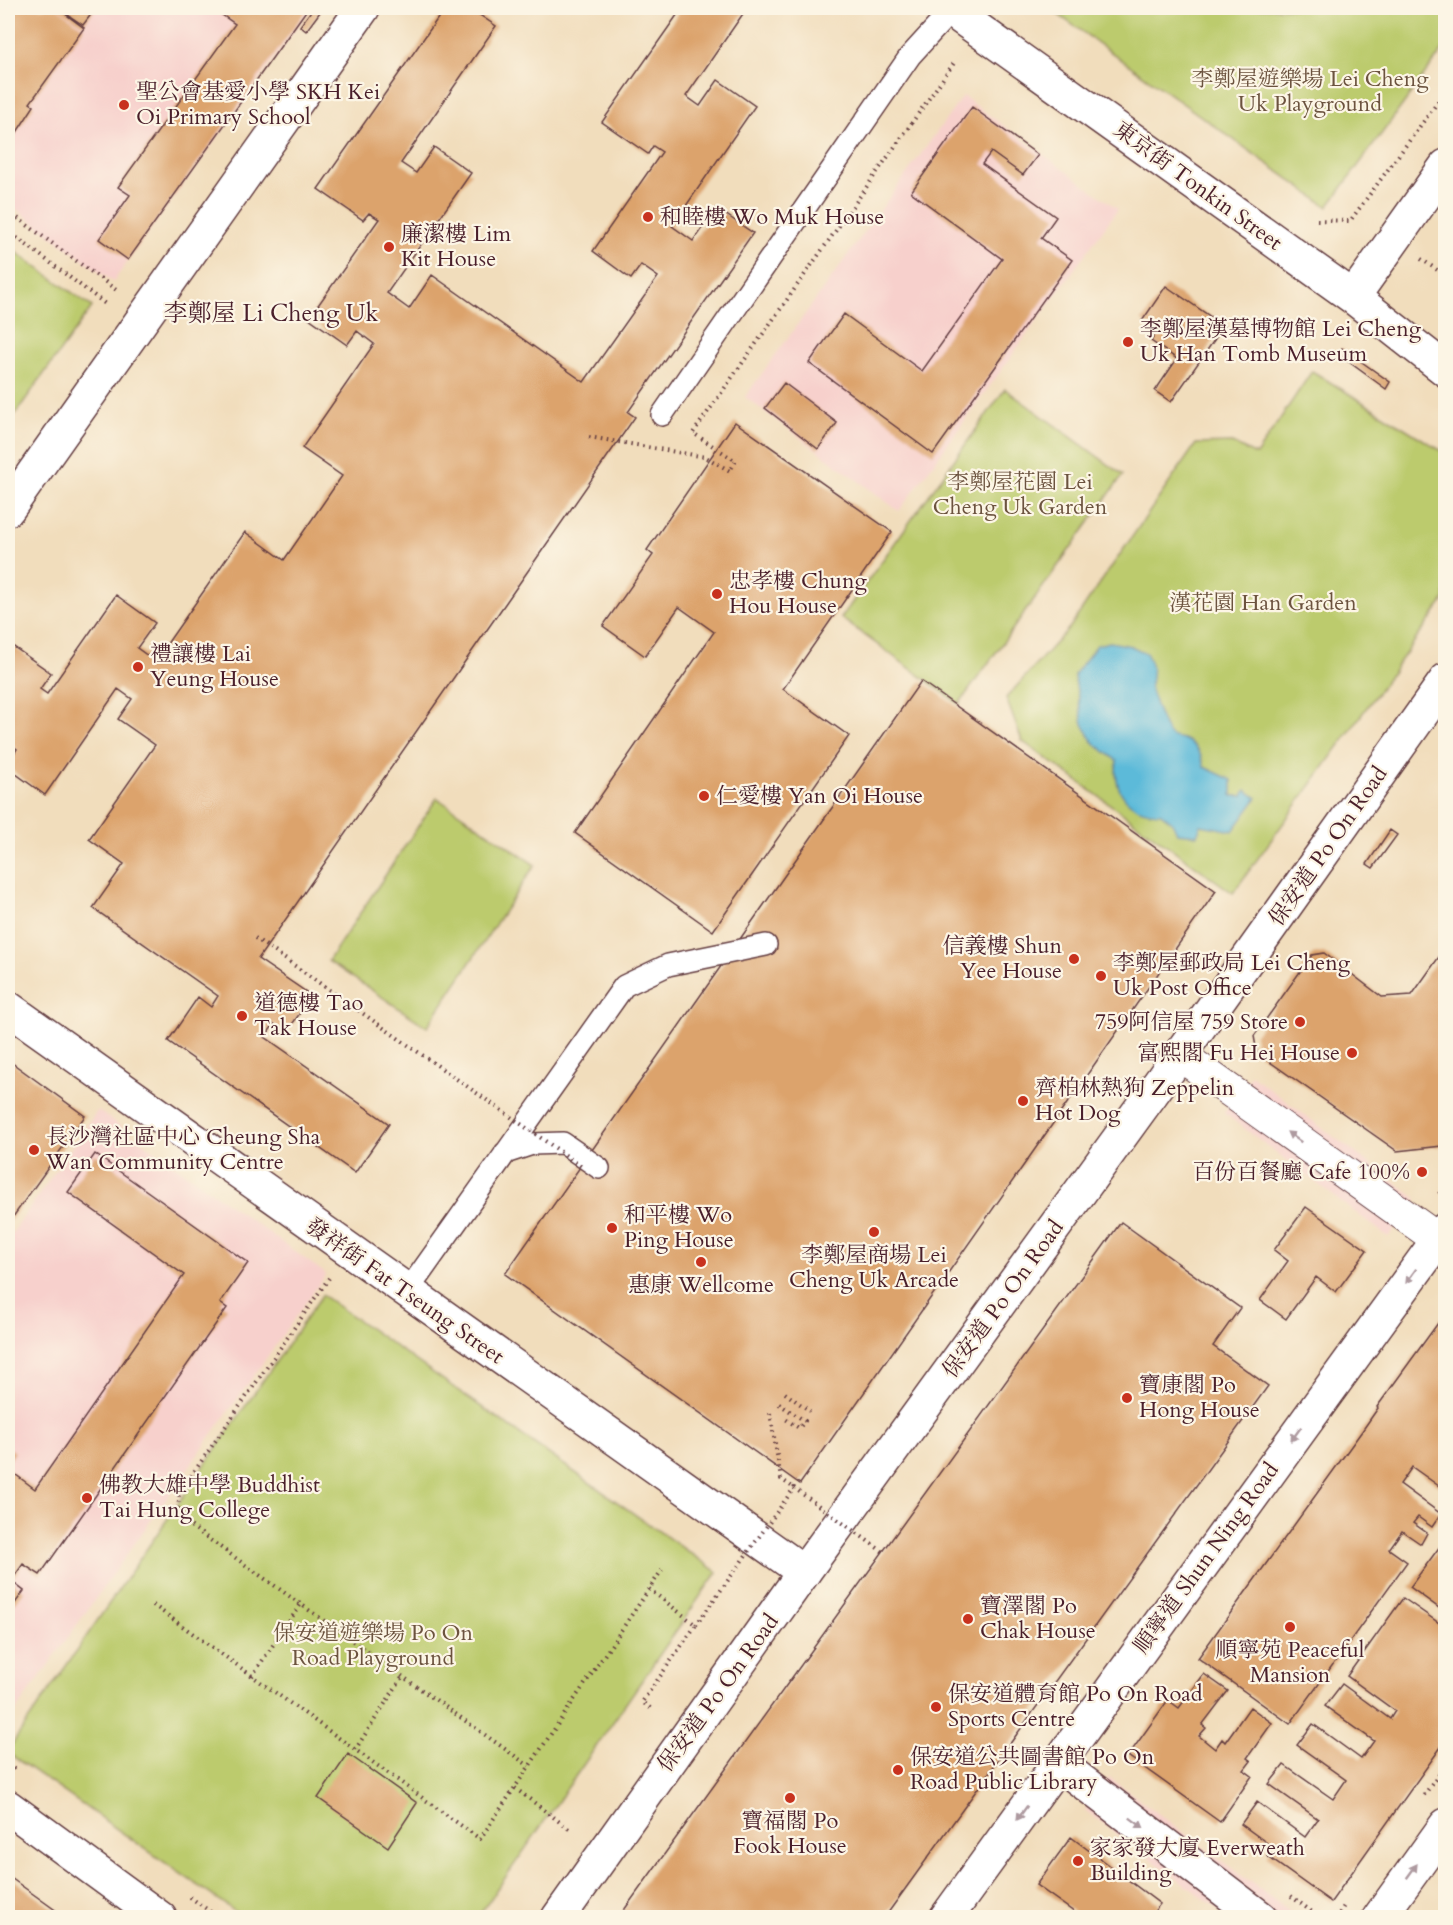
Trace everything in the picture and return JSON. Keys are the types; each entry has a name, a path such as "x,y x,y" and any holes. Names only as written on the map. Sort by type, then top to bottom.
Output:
{"street":[{"path":"8,509 363,8"},
{"name":"東京街 Tonkin Street","path":"950,9 1353,297 1446,370"},
{"path":"1353,297 1446,166"},
{"name":"保安道 Po On Road","path":"558,1917 804,1572 1180,1055 1446,680"},
{"name":"發祥街 Fat Tseung Street","path":"8,1008 804,1572"},
{"path":"1180,1055 1441,1229"},
{"name":"順寧道 Shun Ning Road","path":"946,1917 1441,1229"},
{"path":"1058,1763 1261,1917"},
{"path":"8,1807 160,1917"},
{"path":"1379,1917 1446,1825"}],"lane":[{"path":"662,415 910,56 950,9"},
{"path":"407,1292 624,986 669,965 766,945"},
{"path":"506,1153 532,1144 563,1143 590,1167"}],"path":[{"path":"589,436 706,457 730,471 736,461 693,433 954,63"},
{"path":"1317,220 1350,221 1446,91"},
{"path":"8,211 126,298"},
{"path":"8,232 116,311"},
{"path":"255,938 590,1167"},
{"path":"1441,1229 1446,1185"},
{"path":"350,1252 182,1489 178,1511 189,1525 530,1766"},
{"path":"785,1394 810,1411"},
{"path":"779,1404 805,1421 799,1428 784,1419"},
{"path":"770,1413 781,1479 886,1554"},
{"path":"653,1710 642,1702 794,1488"},
{"path":"817,1514 824,1504"},
{"path":"765,1515 775,1522"},
{"path":"863,1551 870,1542"},
{"path":"153,1605 480,1839 662,1570"},
{"path":"649,1589 696,1625"},
{"path":"252,1676 301,1604"},
{"path":"355,1750 403,1676"},
{"path":"515,1788 569,1829"},
{"path":"1282,1889 1320,1917"}],"shaded area":[{"name":"聖公會基愛小學 SKH Kei Oi Primary School","path":"8,8 311,8 113,282 8,203"},
{"path":"963,96 1118,209 899,511 745,397"},
{"path":"1251,1075 1417,1199 1388,1237 1224,1113"},
{"name":"佛教大雄中學 Buddhist Tai Hung College","path":"98,1110 326,1274 8,1722 8,1239"},
{"path":"1109,1777 1297,1917 1229,1917 1085,1810"}],"green space":[{"name":"李鄭屋遊樂場 Lei Cheng Uk Playground","path":"1049,8 1445,8 1445,47 1328,207"},
{"path":"13,250 92,307 8,424 8,258"},
{"name":"漢花園 Han Garden","path":"1312,371 1445,453 1445,599 1233,893 1022,741 1006,698 1070,627 1196,444 1232,443 1256,455"},
{"name":"李鄭屋花園 Lei Cheng Uk Garden","path":"1005,389 1123,475 959,704 841,618"},
{"path":"437,798 535,865 427,1027 328,961"},
{"name":"保安道遊樂場 Po On Road Playground","path":"322,1295 717,1572 478,1917 243,1917 8,1753"}],"water":[{"path":"1110,642 1131,646 1146,653 1152,670 1150,688 1167,732 1174,737 1188,741 1195,747 1204,767 1232,780 1232,796 1243,796 1246,790 1257,798 1233,831 1201,825 1197,835 1177,833 1172,822 1161,813 1140,809 1125,799 1117,782 1117,761 1093,742 1083,724 1074,675 1097,645"}],"building":[{"path":"8,8 57,8 84,28 30,103 34,106 8,146"},
{"path":"58,8 96,8 83,25"},
{"path":"212,8 308,8 128,260 99,239 130,195 118,187 235,24"},
{"path":"313,8 323,8 306,31 300,26"},
{"path":"445,8 469,8 496,26 401,163 416,173 434,147 471,173 387,293 409,309 432,275 584,382 658,277 641,265 631,279 593,251 662,152 653,146 648,154 602,122 682,8 747,8 686,96 700,106 718,80 755,106 672,226 693,241 716,208 753,233 628,412 635,417 258,959 312,996 286,1033 274,1024 265,1037 389,1124 355,1173 168,1041 198,997 211,1007 218,996 93,908 124,864 89,839 155,745 118,719 132,699 118,689 45,795 8,768 8,763 17,749 8,742 8,643 51,673 40,689 47,694 116,595 155,623 137,648 155,661 245,532 284,560 342,476 302,448 374,344 357,331 347,345 309,318 379,219 369,213 363,220 318,189"},
{"path":"972,107 1038,155 1023,175 991,152 982,164 1056,217 1041,238 1072,260 933,454 809,363 844,314 922,371 1002,259 911,192"},
{"path":"1166,286 1224,326 1171,402 1155,391 1177,359 1151,341 1157,332 1142,321"},
{"path":"1342,348 1390,382 1386,389 1338,354"},
{"path":"784,383 837,423 818,449 765,408"},
{"path":"735,422 892,532 783,689 849,736 713,931 575,833 714,632 679,607 645,656 603,626 653,555 647,550"},
{"path":"921,681 1216,891 800,1484 505,1274"},
{"path":"1390,830 1397,835 1373,868 1367,864"},
{"path":"1446,947 1446,1141 1442,1146 1397,1151 1257,1053 1254,1036 1312,955 1324,953 1382,997 1412,995"},
{"name":"長沙灣社區中心 Cheung Sha Wan Community Centre","path":"8,1060 85,1116 8,1224"},
{"path":"95,1154 248,1263 220,1303 227,1308 40,1575 23,1564 11,1581 24,1591 8,1613 8,1469 35,1489 184,1275 68,1192"},
{"path":"1306,1207 1367,1250 1336,1292 1316,1277 1286,1319 1260,1300 1288,1261 1274,1250"},
{"path":"1121,1222 1240,1308 1213,1346 1268,1386 885,1917 619,1917"},
{"name":"順寧苑 Peaceful Mansion","path":"1446,1312 1446,1474 1444,1476 1446,1491 1412,1467 1400,1484 1441,1514 1432,1527 1418,1517 1413,1523 1427,1533 1421,1544 1402,1531 1389,1549 1407,1562 1290,1724 1198,1658"},
{"path":"8,1447 15,1452 8,1463"},
{"path":"1446,1538 1446,1613 1410,1587"},
{"path":"1403,1598 1446,1628 1446,1740 1331,1902 1267,1856 1274,1848 1241,1824 1257,1802 1305,1837 1318,1819 1269,1784 1284,1765 1333,1799 1346,1780 1297,1745 1313,1724 1361,1759 1374,1741 1325,1706 1342,1684 1390,1719 1395,1711 1347,1676"},
{"path":"1204,1674 1228,1691 1202,1725 1206,1728 1199,1736 1215,1749 1222,1739 1225,1742 1250,1707 1272,1723 1247,1758 1251,1761 1244,1770 1252,1776 1220,1822 1128,1756 1168,1700 1179,1708"},
{"path":"348,1754 417,1803 388,1847 318,1798"},
{"name":"家家發大廈 Everweath Building","path":"1071,1837 1160,1904 1150,1917 1081,1917 1036,1885"},
{"path":"8,1876 65,1917 8,1917"}],"place":[{"name":"聖公會基愛小學 SKH Kei Oi Primary School","path":"124,105"},
{"name":"和睦樓 Wo Muk House","path":"648,217"},
{"name":"廉潔樓 Lim Kit House","path":"389,247"},
{"name":"李鄭屋漢墓博物館 Lei Cheng Uk Han Tomb Museum","path":"1128,342"},
{"name":"忠孝樓 Chung Hou House","path":"717,594"},
{"name":"禮讓樓 Lai Yeung House","path":"138,667"},
{"name":"仁愛樓 Yan Oi House","path":"704,796"},
{"name":"信義樓 Shun Yee House","path":"1074,959"},
{"name":"李鄭屋郵政局 Lei Cheng Uk Post Office","path":"1101,976"},
{"name":"道德樓 Tao Tak House","path":"242,1016"},
{"name":"759阿信屋 759 Store","path":"1300,1022"},
{"name":"富熙閣 Fu Hei House","path":"1352,1053"},
{"name":"齊柏林熱狗 Zeppelin Hot Dog","path":"1023,1101"},
{"name":"長沙灣社區中心 Cheung Sha Wan Community Centre","path":"34,1150"},
{"name":"百份百餐廳 Cafe 100%","path":"1422,1172"},
{"name":"和平樓 Wo Ping House","path":"612,1228"},
{"name":"李鄭屋商場 Lei Cheng Uk Arcade","path":"874,1232"},
{"name":"惠康 Wellcome","path":"701,1262"},
{"name":"寶康閣 Po Hong House","path":"1127,1398"},
{"name":"佛教大雄中學 Buddhist Tai Hung College","path":"87,1498"},
{"name":"寶澤閣 Po Chak House","path":"968,1619"},
{"name":"順寧苑 Peaceful Mansion","path":"1290,1627"},
{"name":"保安道體育館 Po On Road Sports Centre","path":"936,1707"},
{"name":"保安道公共圖書館 Po On Road Public Library","path":"898,1770"},
{"name":"寶福閣 Po Fook House","path":"790,1798"},
{"name":"家家發大廈 Everweath Building","path":"1078,1861"}],"district":[{"name":"李鄭屋 Li Cheng Uk","path":"271,313"}]}
